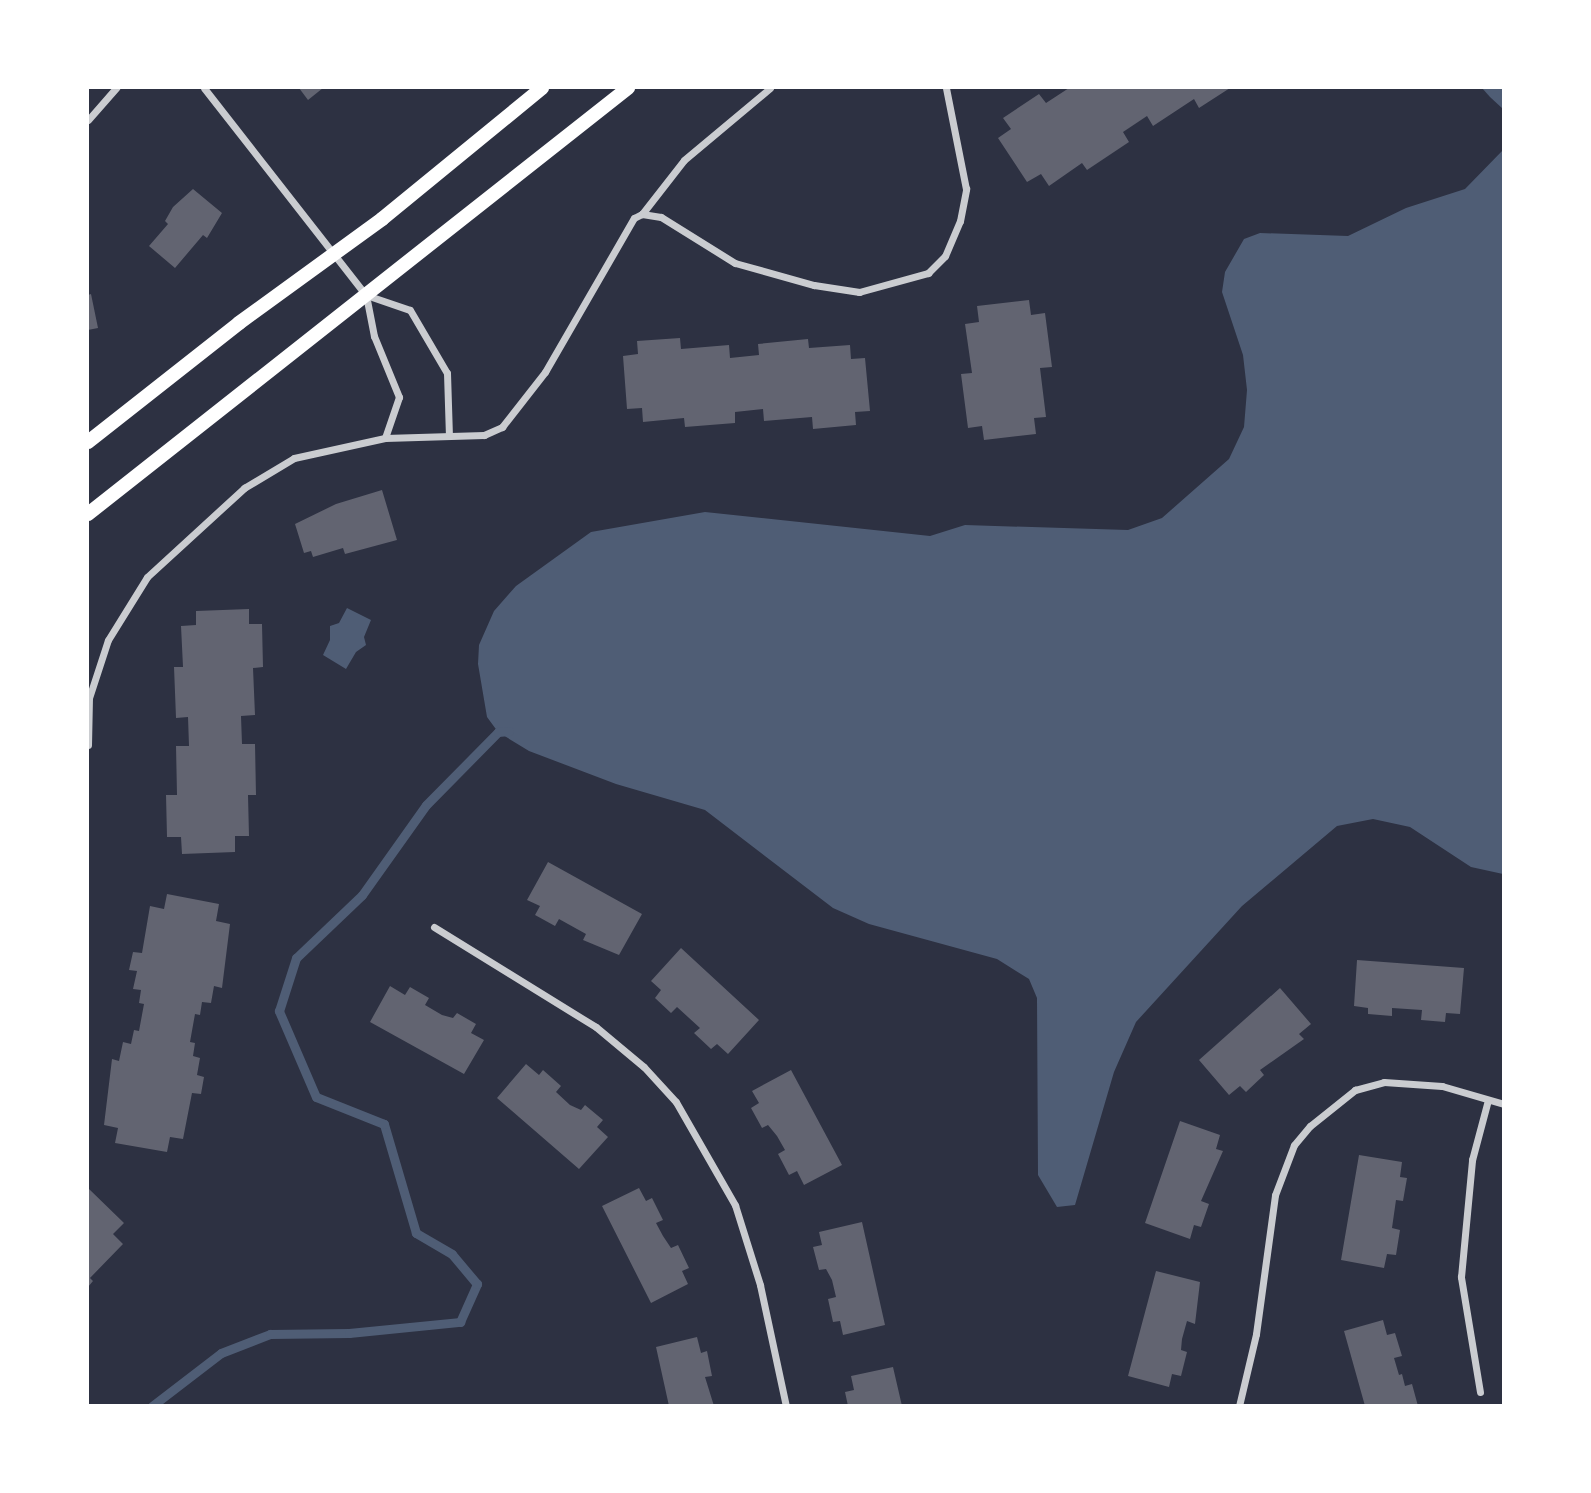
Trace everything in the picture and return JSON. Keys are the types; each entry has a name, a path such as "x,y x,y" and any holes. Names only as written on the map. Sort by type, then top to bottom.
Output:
{"main road":[{"path":"88,442 334,253 542,88"},
{"path":"88,514 628,88"}],"street":[{"path":"88,120 116,88"},
{"path":"204,88 366,295 374,336 399,397 385,438"},
{"path":"88,745 89,698 108,640 147,577 244,488 284,464 337,446 385,438 484,435 516,414 627,228 642,214 684,160 770,88"},
{"path":"642,214 661,217 735,263 773,277 859,292 928,273 945,256 960,221 966,189 946,88"},
{"path":"366,295 410,310 447,373 449,436"},
{"path":"434,928 596,1027 644,1067 676,1102 735,1205 760,1285 786,1405"},
{"path":"1239,1405 1256,1334 1275,1195 1294,1145 1310,1126 1355,1090 1384,1083 1442,1086 1503,1104"},
{"path":"1480,1392 1461,1277 1472,1160 1488,1100"}],"water":[{"path":"1482,88 1503,88 1503,109 1490,97"},
{"path":"1503,150 1503,874 1471,867 1410,827 1373,819 1337,826 1242,906 1136,1022 1114,1072 1075,1205 1057,1207 1038,1175 1037,998 1029,979 997,959 869,924 833,908 705,810 616,784 529,751 498,732 487,717 478,664 479,645 494,611 516,586 591,532 705,512 930,536 965,525 1128,530 1162,518 1229,459 1244,427 1247,390 1243,355 1222,292 1225,272 1244,239 1260,233 1348,236 1406,208 1465,189"},
{"path":"347,608 371,620 364,637 366,645 356,652 346,669 323,655 330,640 330,626 339,623"}],"building":[{"path":"299,88 323,88 308,100"},
{"path":"1069,88 1230,88 1199,108 1194,99 1153,126 1147,116 1123,132 1129,142 1087,170 1082,163 1049,186 1041,174 1027,182 998,138 1011,129 1003,118 1039,94 1046,103"},
{"path":"193,189 222,213 207,238 203,235 175,268 149,246 168,224 165,221 173,207"},
{"path":"91,294 98,328 88,330 88,295"},
{"path":"1029,300 1031,315 1045,313 1052,367 1040,368 1046,417 1034,418 1036,434 984,440 982,426 968,428 961,374 972,373 965,324 979,322 977,306"},
{"path":"680,338 681,349 729,345 730,358 759,355 758,344 808,339 809,348 850,345 851,359 865,358 870,411 855,412 856,425 813,429 812,417 764,421 763,409 735,412 735,423 685,427 684,418 643,422 642,408 627,409 623,356 638,354 637,341"},
{"path":"382,490 397,540 345,554 343,548 313,557 311,551 304,553 295,524 336,504"},
{"path":"249,609 249,624 262,624 263,667 253,668 255,715 241,716 242,744 255,744 256,795 248,795 249,836 235,836 235,852 182,854 181,837 167,837 166,795 177,795 176,746 189,746 188,717 176,718 174,667 183,667 181,626 196,625 196,611"},
{"path":"548,862 642,914 619,955 583,940 586,934 559,919 555,926 535,915 540,906 527,900"},
{"path":"167,894 219,904 216,921 230,924 222,988 214,986 211,1003 202,1002 200,1015 195,1014 190,1042 195,1043 193,1056 200,1058 197,1075 204,1077 201,1094 192,1093 183,1139 170,1137 167,1152 115,1143 118,1128 104,1125 112,1059 119,1061 123,1042 131,1044 134,1030 139,1031 144,1004 139,1003 141,990 133,989 137,971 129,970 133,952 142,953 150,906 164,909"},
{"path":"681,948 759,1020 728,1054 717,1044 711,1049 694,1033 700,1028 677,1007 671,1013 655,998 661,990 651,981"},
{"path":"1357,960 1464,968 1460,1014 1446,1013 1445,1022 1421,1020 1422,1010 1392,1008 1392,1016 1368,1014 1368,1008 1354,1006"},
{"path":"390,986 405,995 410,987 429,998 425,1005 442,1015 453,1018 457,1013 476,1024 471,1033 484,1040 464,1074 370,1022"},
{"path":"1280,988 1311,1024 1299,1034 1304,1039 1260,1070 1264,1075 1246,1092 1240,1086 1229,1095 1199,1060"},
{"path":"526,1064 539,1075 543,1070 561,1086 556,1092 570,1105 581,1110 585,1105 603,1120 597,1127 608,1137 579,1169 497,1098"},
{"path":"791,1070 842,1165 804,1185 797,1171 789,1175 778,1154 785,1150 768,1125 762,1128 751,1108 759,1103 752,1091"},
{"path":"1180,1121 1220,1135 1216,1149 1223,1151 1201,1201 1209,1204 1201,1227 1194,1225 1190,1239 1145,1223"},
{"path":"1359,1155 1402,1162 1400,1177 1407,1178 1403,1201 1396,1200 1392,1228 1400,1230 1396,1255 1387,1254 1384,1268 1341,1260"},
{"path":"88,1188 124,1223 113,1234 123,1244 90,1278 93,1281 88,1287"},
{"path":"639,1188 646,1201 652,1198 663,1220 656,1223 671,1248 678,1245 689,1268 682,1271 688,1284 651,1303 602,1206"},
{"path":"862,1222 885,1325 843,1335 840,1321 833,1322 828,1299 836,1297 832,1280 826,1269 819,1270 813,1247 822,1245 819,1232"},
{"path":"1156,1271 1200,1282 1195,1324 1187,1321 1182,1339 1181,1350 1187,1352 1181,1376 1172,1374 1169,1387 1128,1376"},
{"path":"1383,1320 1387,1335 1395,1333 1402,1356 1394,1358 1399,1375 1402,1374 1405,1386 1412,1384 1418,1406 1365,1406 1344,1331"},
{"path":"697,1337 701,1353 707,1351 712,1376 705,1377 714,1406 669,1406 656,1347"},
{"path":"893,1367 902,1406 848,1406 845,1392 854,1390 851,1376"}],"waterway":[{"path":"152,1406 221,1353 270,1334 349,1333 460,1322 477,1284 452,1254 416,1233 384,1124 316,1097 279,1011 296,958 362,895 426,805 498,732 509,731"}]}
